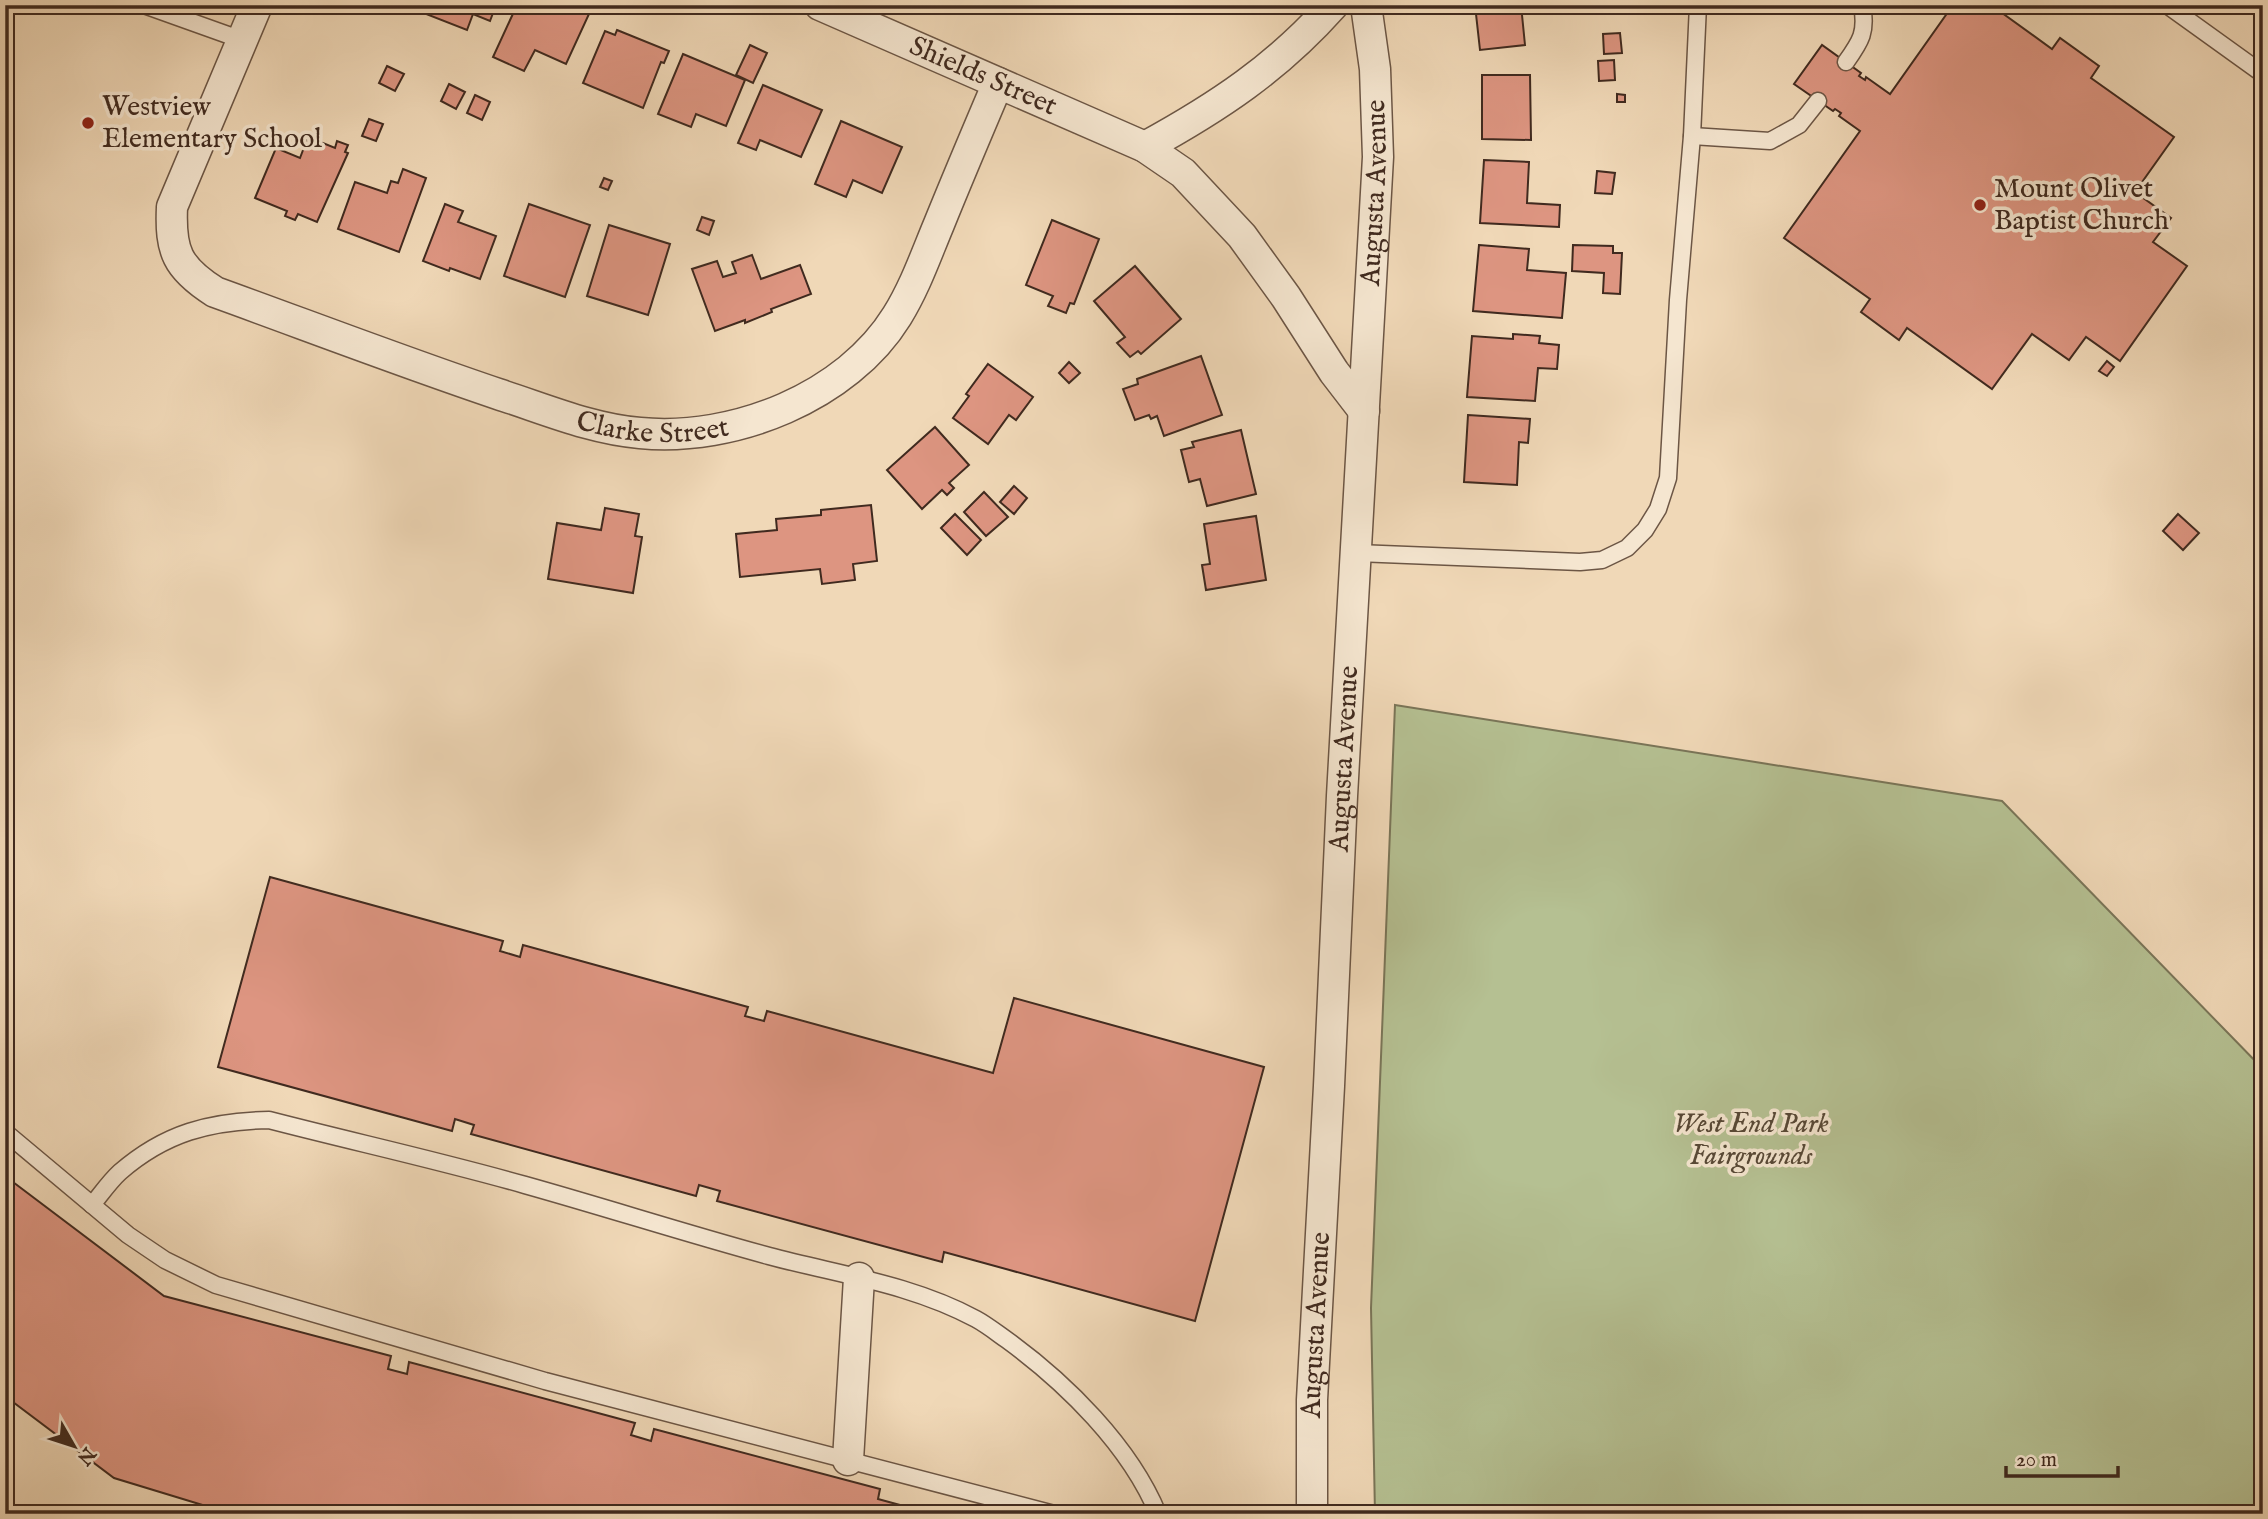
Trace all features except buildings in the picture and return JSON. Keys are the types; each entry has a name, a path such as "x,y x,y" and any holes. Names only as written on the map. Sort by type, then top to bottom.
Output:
{"street":[{"path":"242,40 257,5"},
{"name":"Shields Street","path":"820,5 1145,147 1182,173 1242,236 1286,297 1334,372 1364,411"},
{"path":"1145,147 1204,115 1266,71 1311,30 1333,5"},
{"name":"Augusta Avenue","path":"1312,1514 1312,1400 1378,157 1375,69 1366,5"},
{"name":"Clarke Street","path":"242,40 172,207 171,233 178,257 193,278 215,292 456,380 601,428 643,434 695,432 746,423 795,404 838,379 867,354 897,317 918,274 998,83"},
{"path":"848,1460 859,1278"}],"lane":[{"path":"144,5 242,40"},
{"path":"1357,553 1580,562 1602,560 1627,548 1645,530 1658,509 1668,478 1699,5"},
{"path":"1846,62 1859,43 1865,22 1862,5"},
{"path":"2167,5 2263,74"},
{"path":"1692,136 1770,141 1799,125 1818,101"},
{"path":"92,1205 118,1173 151,1149 195,1128 236,1121 269,1120 523,1184 770,1256 933,1298 979,1320 1035,1361 1087,1410 1130,1462 1158,1514"},
{"path":"5,1132 128,1235 165,1260 216,1285 545,1381 1054,1514"}],"green space":[{"name":"West End Park Fairgrounds","path":"1395,705 2002,801 2263,1069 2263,1514 1375,1514 1371,1308"}],"place":[{"name":"Westview Elementary School","path":"88,123"},
{"name":"Mount Olivet Baptist Church","path":"1980,205"}]}
